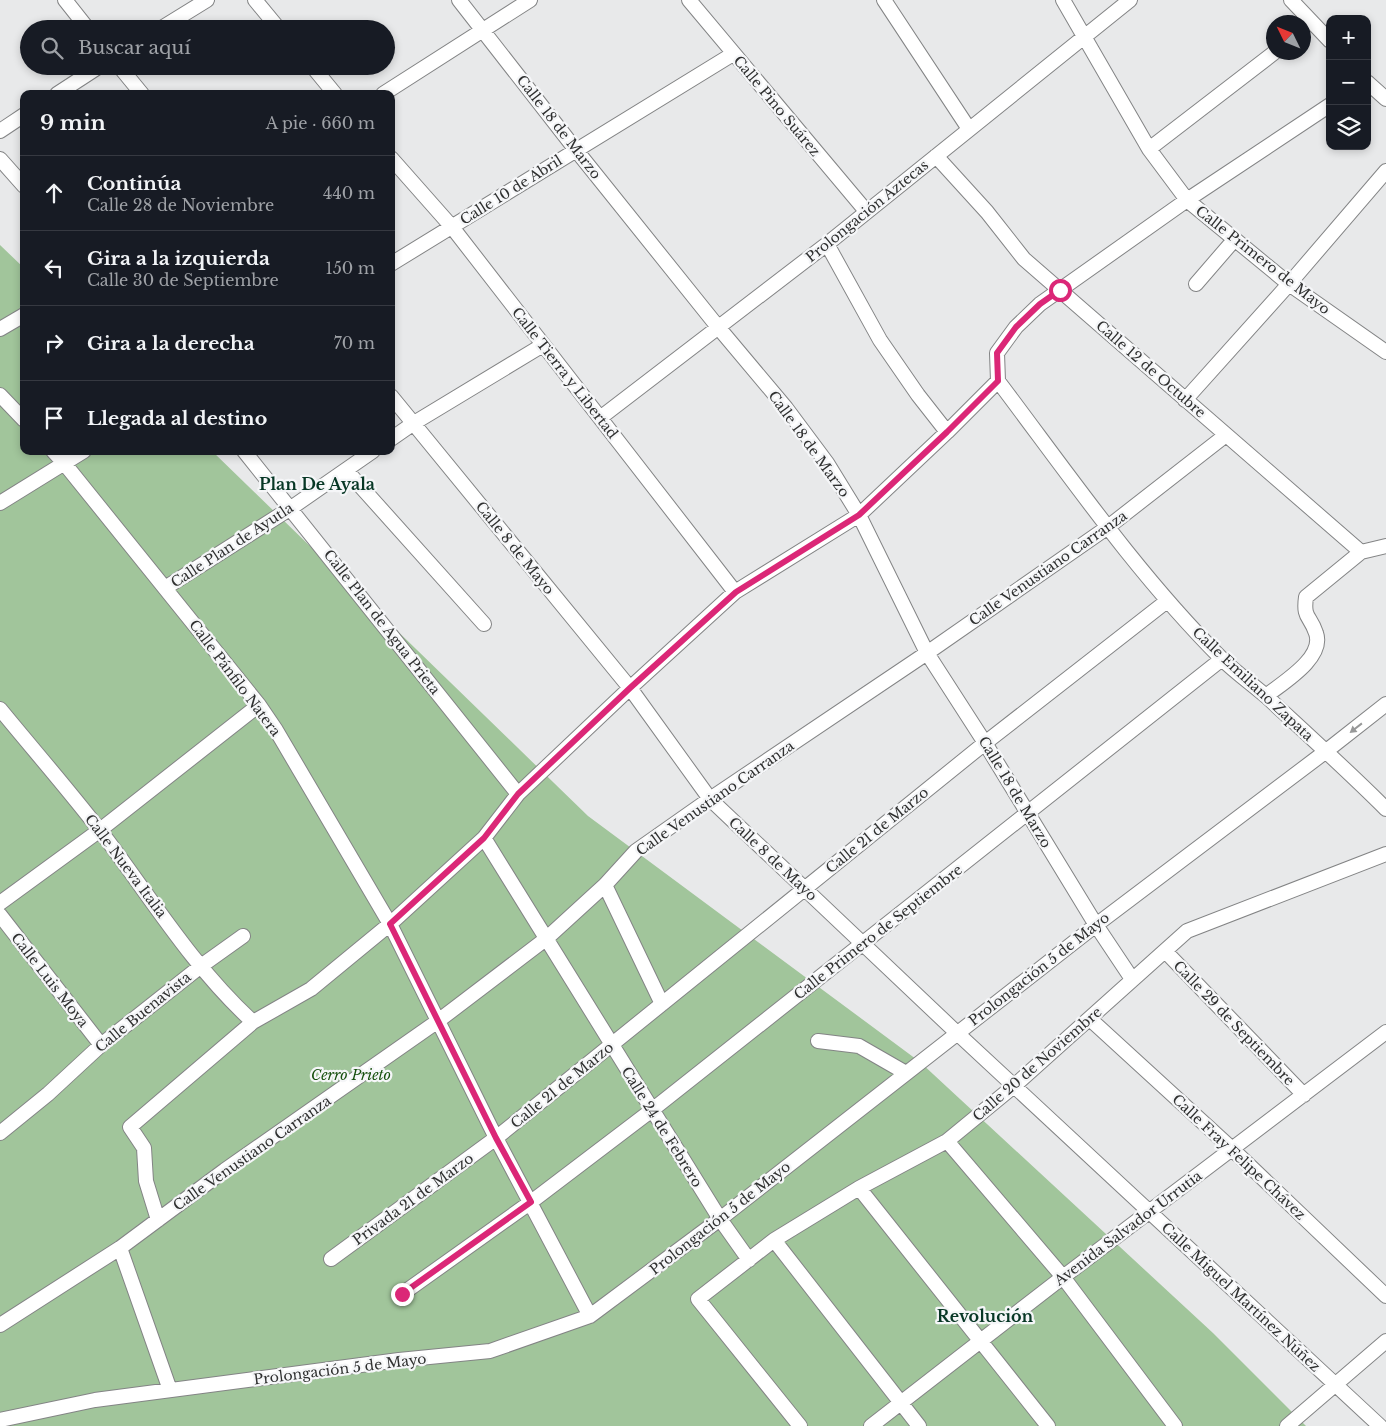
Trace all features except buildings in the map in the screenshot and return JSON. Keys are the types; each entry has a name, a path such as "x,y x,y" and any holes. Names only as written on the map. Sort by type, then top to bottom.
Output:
{"street":[{"path":"65,0 81,20"},
{"path":"175,20 207,0"},
{"path":"255,0 272,20"},
{"name":"Calle 18 de Marzo","path":"459,0 576,150 718,327 786,408 826,463 859,515 927,653 985,743 1096,925 1132,979"},
{"path":"389,90 530,0"},
{"path":"884,0 969,129"},
{"name":"Calle Primero de Mayo","path":"1063,0 1149,149 1187,200 1289,284 1386,352"},
{"name":"Prolongación Aztecas","path":"600,418 827,244 1130,0"},
{"path":"1291,0 1300,15"},
{"name":"Calle Pino Suárez","path":"693,1 733,54 866,211"},
{"path":"1311,29 1326,39"},
{"name":"Calle 10 de Abril","path":"395,262 733,54"},
{"path":"1149,149 1266,59"},
{"path":"63,90 86,75"},
{"path":"126,75 139,90"},
{"path":"319,75 332,90"},
{"path":"1371,86 1386,99"},
{"path":"158,1220 146,1181 144,1148 130,1127 253,1022 311,989 390,924 484,838 518,794 630,688 736,592 859,515 998,381 997,353 1016,327 1040,304 1187,200 1326,108"},
{"path":"0,131 20,118"},
{"name":"Calle 12 de Octubre","path":"936,156 987,212 1024,258 1362,552"},
{"path":"0,159 20,182"},
{"name":"Calle Tierra y Libertad","path":"395,163 452,227 736,592"},
{"path":"1185,400 1289,284 1386,171"},
{"path":"1196,284 1234,240"},
{"path":"827,244 880,340 918,395 947,432"},
{"path":"0,330 20,318"},
{"path":"395,436 543,345"},
{"name":"Calle Emiliano Zapata","path":"998,381 1108,528 1168,601 1222,659 1266,696 1386,809"},
{"path":"0,395 20,416"},
{"name":"Calle 8 de Mayo","path":"395,401 630,688 710,799 1014,1086"},
{"name":"Calle Venustiano Carranza","path":"0,1325 120,1248 225,1170 438,1021 546,938 605,885 636,850 1108,528 1226,434"},
{"name":"Calle Pánfilo Natera","path":"57,455 259,705 276,730 390,924 496,1138 590,1316"},
{"path":"0,504 77,455"},
{"name":"Calle Plan de Agua Prieta","path":"247,455 518,794"},
{"name":"Calle Plan de Ayutla","path":"165,588 290,508 367,455"},
{"path":"346,470 484,624"},
{"path":"1266,696 1307,663 1315,650 1317,635 1304,611 1306,597 1362,552 1386,546"},
{"name":"Calle 21 de Marzo","path":"496,1138 985,743 1168,601"},
{"name":"Calle Primero de Septiembre","path":"402,1294 531,1202 652,1110 1222,659"},
{"name":"Prolongación 5 de Mayo","path":"0,1420 95,1400 389,1362 490,1351 590,1316 720,1219 1096,925 1386,704"},
{"path":"0,902 100,830 259,705"},
{"name":"Calle Nueva Italia","path":"0,709 100,830 201,966 231,1001 253,1022"},
{"name":"Calle 24 de Febrero","path":"484,838 720,1219 749,1260"},
{"name":"Calle 20 de Noviembre","path":"800,1426 698,1299 774,1240 859,1188 947,1140 1014,1086 1187,931 1386,854"},
{"path":"605,885 662,1004"},
{"name":"Calle Luis Moya","path":"0,914 101,1045"},
{"name":"Calle Buenavista","path":"0,1133 48,1094 101,1045 201,966 243,936"},
{"name":"Calle 29 de Septiembre","path":"1165,951 1304,1095"},
{"name":"Calle Fray Felipe Chávez","path":"1090,1019 1232,1149 1386,1296"},
{"name":"Avenida Salvador Urrutia","path":"871,1426 1063,1277 1386,1032"},
{"path":"818,1041 860,1046 906,1073"},
{"name":"Calle Miguel Martínez Núñez","path":"1014,1086 1380,1426"},
{"name":"Privada 21 de Marzo","path":"331,1259 496,1138"},
{"path":"947,1140 1063,1277 1175,1426"},
{"path":"859,1188 1048,1426"},
{"path":"774,1240 919,1426"},
{"path":"120,1248 170,1390"},
{"path":"1287,1426 1386,1342"}],"green space":[{"name":"Cerro Prieto","path":"0,245 20,264 20,455 216,455 588,816 920,1062 1213,1333 1306,1426 0,1426"}],"district":[{"name":"Plan De Ayala","path":"317,484"},
{"name":"Revolución","path":"985,1316"}],"route":[{"path":"402,1294 531,1202 496,1138 390,924 484,838 518,794 630,688 736,592 859,515 947,432 998,381 997,353 1016,327 1040,304 1060,290"}]}
